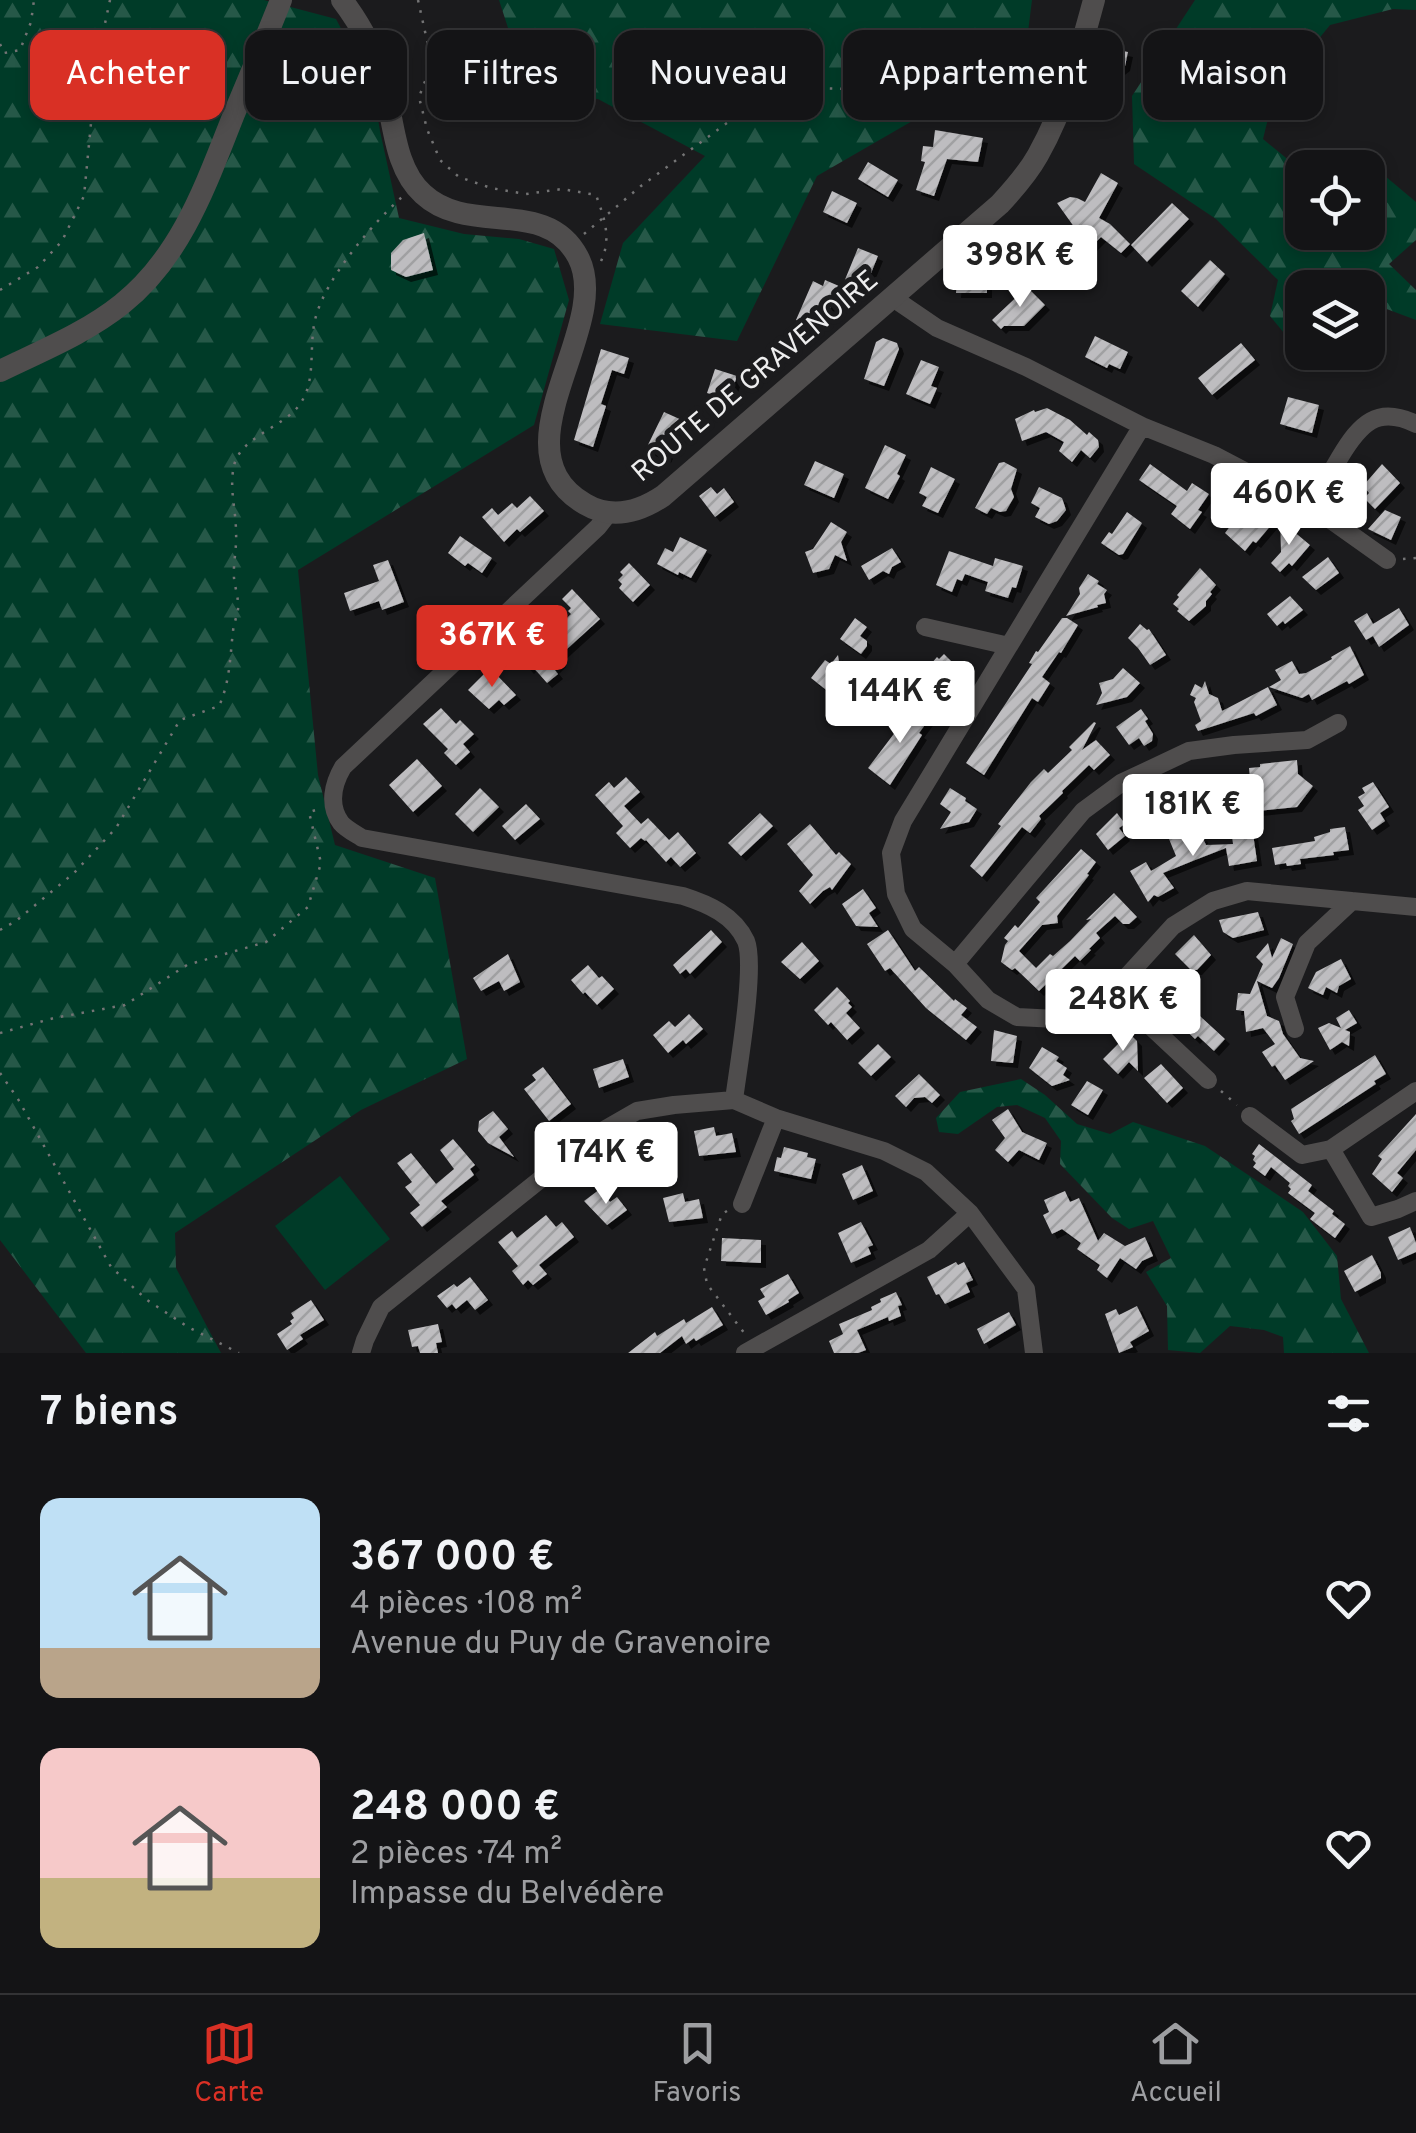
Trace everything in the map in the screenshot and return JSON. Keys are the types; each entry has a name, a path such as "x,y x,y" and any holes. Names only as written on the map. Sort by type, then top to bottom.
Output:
{"street":[{"path":"0,371 88,327 120,306 174,248 207,182 282,0"},
{"path":"342,0 368,39 378,64 402,164 414,186 442,208 466,216 510,218 544,226 571,245 582,265 585,282 580,320 550,430 550,457 566,489 592,508 609,513 344,767 334,783 334,803 342,824 362,838 683,896 711,905 731,920 746,942 750,969 734,1100"},
{"name":"ROUTE DE GRAVENOIRE","path":"609,513 634,511 664,496 1000,204 1026,174 1055,119 1094,0"},
{"path":"893,298 937,328 1026,366 1142,426 1214,455 1311,506 1387,560"},
{"path":"1311,506 1352,437 1364,424 1382,416 1399,416 1416,424"},
{"path":"1142,426 903,821 891,853 896,894 912,929 956,964 988,1000 1017,1016 1057,1020 1090,1011 1173,926 1213,901 1247,890 1416,907"},
{"path":"925,627 1009,646"},
{"path":"956,964 1083,811 1121,783 1188,752 1307,740 1338,723"},
{"path":"1295,1030 1286,997 1306,943 1352,901"},
{"path":"1113,990 1208,1080"},
{"path":"1250,1116 1302,1155 1331,1149 1416,1090"},
{"path":"361,1353 382,1307 597,1134 636,1111 734,1100 776,1118 884,1151 926,1172 970,1213 1026,1289 1034,1353"},
{"path":"742,1204 776,1118"},
{"path":"1331,1149 1371,1216 1398,1210 1416,1200"},
{"path":"750,1350 929,1250 970,1213"}],"path":[{"path":"0,44 4,52 20,50 31,22 34,0"},
{"path":"0,290 38,267 62,241 84,196 98,60 110,0"},
{"path":"418,0 432,63 419,97 440,160 459,177 491,188 526,194 562,189 596,195 607,226 604,256 585,282"},
{"path":"571,245 642,186 768,93 814,88 895,90 972,72 1088,25"},
{"path":"0,930 74,873 116,828 180,720 219,706 226,692 238,607 233,465 246,445 298,408 310,384 315,320 332,279 376,222 414,186"},
{"path":"0,1033 124,1004 187,964 266,942 308,907 321,863 310,812 334,803"},
{"path":"0,1073 111,1267 147,1300 239,1353"},
{"path":"1208,1080 1250,1116"},
{"path":"742,1204 722,1214 704,1268 706,1284 750,1350"}],"green space":[{"path":"0,0 264,0 336,19 342,30 245,30 245,120 378,120 399,218 554,249 569,300 534,425 298,570 318,775 335,845 435,878 467,1059 361,1110 175,1233 176,1268 221,1353 86,1353 0,1240"},
{"path":"499,0 1032,0 1028,30 843,30 843,120 914,120 817,176 737,341 600,324 623,243 705,156 637,120 823,120 823,30 614,30 614,108 594,99 594,30 509,30"},
{"path":"1195,0 1416,0 1416,10 1393,9 1330,25 1323,34 1323,30 1175,30"},
{"path":"1143,79 1143,120 1268,120 1263,139 1285,157 1285,250 1385,250 1385,176 1416,202 1416,240 1389,264 1416,290 1416,320 1385,308 1385,270 1285,270 1285,334 1270,316 1278,280 1216,219 1134,164 1132,96"},
{"path":"1021,1079 1077,1124 1110,1134 1133,1122 1205,1146 1303,1212 1337,1256 1341,1299 1369,1353 1284,1353 1283,1337 1230,1326 1200,1353 1168,1350 1167,1306 1146,1272 1171,1258 1153,1221 1129,1229 1112,1218 1060,1164 1061,1141 1045,1118 1017,1105 997,1107 958,1134 939,1132 936,1118 960,1092"},
{"path":"340,1176 390,1239 325,1290 275,1226"}],"building":[{"path":"935,130 983,138 978,162 947,159 934,196 916,190 925,162 921,161 923,146 933,147"},
{"path":"868,162 898,180 888,197 858,179"},
{"path":"1101,173 1118,183 1099,218 1130,244 1121,253 1101,237 1069,269 1067,282 1046,261 1077,231 1057,203 1070,197 1085,202"},
{"path":"832,191 857,203 847,223 823,212"},
{"path":"1172,203 1189,219 1147,262 1131,245"},
{"path":"424,233 433,270 406,277 391,270 391,253 403,240"},
{"path":"858,248 878,256 864,290 844,282"},
{"path":"1210,260 1225,274 1198,307 1181,291"},
{"path":"980,268 991,281 987,293 956,293 957,279 967,270 971,276"},
{"path":"825,280 839,286 826,318 815,313 809,326 796,320 813,281 823,286"},
{"path":"1027,287 1045,305 1024,326 1001,329 992,320"},
{"path":"1095,336 1128,352 1120,369 1109,364 1107,368 1085,357"},
{"path":"883,338 897,343 899,349 884,386 864,379 876,342"},
{"path":"1241,343 1255,360 1212,395 1198,378"},
{"path":"601,349 629,358 624,374 612,370 593,447 574,440"},
{"path":"921,360 939,367 931,386 937,388 930,404 906,394"},
{"path":"715,369 737,376 729,400 707,393"},
{"path":"1288,397 1319,405 1312,433 1280,424"},
{"path":"1047,408 1098,440 1099,447 1090,458 1081,450 1072,462 1059,451 1064,442 1046,432 1022,441 1015,419"},
{"path":"664,412 684,421 666,458 646,449"},
{"path":"885,445 906,455 888,499 865,488"},
{"path":"815,461 844,474 834,498 804,485"},
{"path":"999,463 1017,469 1011,489 1014,497 1006,511 991,508 987,514 975,508"},
{"path":"1150,464 1187,491 1192,483 1209,494 1190,529 1171,514 1177,506 1139,480"},
{"path":"1382,464 1400,483 1375,509 1364,498 1369,493 1363,486"},
{"path":"931,467 955,479 938,513 922,506 927,497 919,493"},
{"path":"711,487 717,494 724,488 734,502 715,517 699,496"},
{"path":"1039,487 1062,498 1066,510 1057,521 1049,524 1035,517 1040,508 1031,503"},
{"path":"530,496 544,511 504,542 482,517 492,508 498,515 512,503 517,508"},
{"path":"1248,502 1260,512 1265,506 1278,517 1245,551 1225,533"},
{"path":"1385,510 1401,517 1391,540 1368,529"},
{"path":"1127,512 1142,523 1119,555 1101,543"},
{"path":"1280,520 1310,545 1292,566 1289,563 1280,572 1271,563 1281,552"},
{"path":"831,522 847,532 841,542 847,561 835,555 829,569 813,573 805,552 813,549"},
{"path":"460,536 492,558 482,573 448,553"},
{"path":"680,537 707,550 691,578 657,564 665,548 673,552"},
{"path":"892,548 901,562 889,574 883,571 869,580 861,566"},
{"path":"949,551 993,566 995,558 1023,566 1016,588 1012,587 1008,598 985,591 988,582 965,574 962,581 957,579 952,592 936,585"},
{"path":"1328,557 1339,573 1316,590 1302,577"},
{"path":"388,560 404,602 382,610 379,601 350,611 344,593 379,581 373,565"},
{"path":"629,563 650,585 633,602 619,588 622,584 618,580"},
{"path":"1200,568 1216,585 1206,606 1189,621 1173,604"},
{"path":"1088,574 1107,590 1106,603 1066,616 1080,594 1079,588"},
{"path":"572,589 600,619 557,658 561,662 554,669 558,674 547,683 517,656 528,646 523,641 535,630 544,640 571,614 571,608 562,599"},
{"path":"1290,596 1303,610 1277,626 1267,614"},
{"path":"1399,608 1409,625 1379,647 1373,636 1366,640 1354,621 1367,613 1373,624"},
{"path":"855,618 867,627 860,636 867,641 861,654 840,639"},
{"path":"1062,618 1078,625 1042,677 1050,683 1038,702 1032,698 984,775 966,763 1032,664 1029,663 1036,651"},
{"path":"1140,624 1149,629 1166,655 1150,665 1128,638"},
{"path":"1350,646 1364,675 1349,684 1347,681 1312,700 1309,694 1302,698 1269,687 1281,680 1275,670 1292,661 1299,674 1306,673"},
{"path":"944,654 959,672 946,687 939,687 924,672"},
{"path":"838,655 843,684 834,696 811,678 825,660 831,664"},
{"path":"490,668 516,695 504,705 499,700 489,709 468,690"},
{"path":"1123,668 1140,683 1127,697 1096,705 1102,693 1099,683 1113,679"},
{"path":"1205,681 1222,711 1268,687 1277,705 1256,716 1254,713 1198,731 1195,725 1201,721 1196,698 1190,695 1195,684 1202,688"},
{"path":"912,706 930,718 890,785 868,768"},
{"path":"441,708 456,724 460,720 474,734 463,744 470,752 456,765 444,753 448,749 423,724"},
{"path":"1141,709 1148,719 1145,721 1153,734 1152,741 1144,746 1139,738 1129,745 1116,727"},
{"path":"1094,722 1082,750 1096,740 1110,755 1094,770 1089,765 1062,791 1039,816 1041,819 1030,833 1022,827 982,877 970,866 1001,826 998,824 1031,782 1044,769 1048,773"},
{"path":"417,759 442,786 413,812 389,785"},
{"path":"1297,760 1298,774 1313,786 1297,807 1248,812 1247,800 1252,800 1249,768"},
{"path":"626,777 640,792 624,806 641,824 648,818 669,840 678,832 696,853 680,867 671,857 666,862 646,840 641,838 630,848 616,833 623,826 595,795 609,782 614,788"},
{"path":"1182,780 1187,802 1142,824 1140,820 1145,816 1138,801 1149,795 1158,805 1165,799 1160,790"},
{"path":"1373,782 1389,807 1380,813 1385,821 1372,830 1358,810 1364,806 1358,797 1365,793 1362,788"},
{"path":"480,788 499,807 473,832 455,814"},
{"path":"950,788 977,809 969,822 940,829 951,812 940,804"},
{"path":"526,804 540,819 515,840 502,826"},
{"path":"760,813 773,826 741,856 728,843"},
{"path":"1117,813 1125,824 1119,828 1125,836 1108,850 1096,834"},
{"path":"810,824 836,855 839,852 851,864 832,890 830,887 823,891 810,904 799,891 813,875 787,844"},
{"path":"1252,827 1257,861 1229,866 1226,848 1163,873 1174,888 1158,897 1154,895 1148,902 1130,871 1146,862 1151,871 1176,856 1169,839 1185,833 1188,841 1202,836 1206,845 1233,844 1231,830"},
{"path":"1345,827 1349,850 1300,859 1301,864 1275,865 1272,848 1315,841 1314,837 1330,829"},
{"path":"1081,849 1096,862 1089,875 1057,916 1058,923 1042,925 1019,951 1036,968 1070,941 1114,893 1137,917 1123,924 1115,916 1096,933 1100,938 1080,961 1075,956 1039,991 1015,968 1012,970 1001,962 1008,941 1004,938 1015,925 1018,928 1040,902 1036,898"},
{"path":"863,889 876,908 869,913 878,927 856,926 842,904"},
{"path":"1258,912 1264,930 1233,938 1223,932 1219,920"},
{"path":"711,930 722,942 690,974 686,969 680,974 673,965"},
{"path":"888,930 915,971 919,967 954,1001 967,1008 961,1015 977,1027 966,1040 926,1008 890,968 885,971 867,944"},
{"path":"1194,935 1211,955 1197,970 1191,970 1175,954"},
{"path":"1281,938 1293,944 1279,978 1272,988 1257,981 1267,1016 1279,1021 1300,1058 1314,1061 1285,1080 1262,1052 1275,1044 1263,1028 1246,1032 1244,1011 1236,1010 1238,993 1250,994 1263,964 1256,957 1268,943 1272,958"},
{"path":"802,942 819,961 800,979 781,962"},
{"path":"508,954 520,982 504,991 499,981 481,991 473,978"},
{"path":"1341,959 1351,979 1339,986 1337,993 1326,987 1323,995 1308,988 1316,972"},
{"path":"588,965 614,989 597,1005 571,980"},
{"path":"1167,980 1176,994 1225,1039 1214,1051 1149,998"},
{"path":"837,987 850,1001 852,1007 846,1013 860,1028 847,1040 814,1010"},
{"path":"1349,1010 1357,1023 1345,1030 1350,1032 1349,1046 1342,1042 1330,1050 1318,1028 1329,1023 1341,1028 1336,1018"},
{"path":"689,1014 703,1029 668,1053 653,1035 669,1021 675,1027"},
{"path":"994,1030 1017,1036 1013,1063 991,1061"},
{"path":"1130,1034 1137,1041 1138,1071 1129,1062 1118,1074 1103,1059 1118,1039"},
{"path":"878,1044 891,1057 871,1076 858,1063"},
{"path":"1042,1047 1059,1057 1056,1061 1067,1068 1063,1075 1070,1080 1052,1086 1029,1068"},
{"path":"1375,1055 1386,1074 1299,1134 1291,1121 1291,1109"},
{"path":"623,1059 629,1077 599,1088 593,1069"},
{"path":"1161,1064 1183,1088 1167,1103 1144,1078"},
{"path":"543,1067 571,1104 549,1121 524,1089 536,1080 532,1075"},
{"path":"919,1074 940,1095 932,1103 925,1097 914,1098 906,1107 895,1096"},
{"path":"1087,1081 1103,1090 1088,1115 1071,1105"},
{"path":"1008,1109 1022,1132 1047,1143 1039,1160 1019,1150 1008,1162 995,1150 1005,1138 992,1120"},
{"path":"493,1111 508,1129 499,1137 514,1157 488,1143 478,1131 479,1121"},
{"path":"1416,1114 1416,1150 1397,1173 1403,1178 1392,1192 1372,1174 1382,1159 1378,1156"},
{"path":"714,1127 716,1136 732,1133 736,1152 699,1156 694,1131"},
{"path":"662,1134 665,1148 659,1149 665,1178 650,1181 645,1154 622,1158 619,1143"},
{"path":"453,1139 475,1165 470,1169 474,1175 441,1201 447,1207 422,1227 410,1213 420,1205 405,1187 412,1182 397,1163 411,1153 436,1184 454,1169 440,1150"},
{"path":"1259,1144 1312,1185 1308,1191 1345,1224 1335,1238 1310,1219 1315,1213 1288,1193 1290,1183 1271,1167 1265,1176 1253,1167 1256,1163 1252,1154"},
{"path":"784,1147 816,1159 811,1179 774,1171"},
{"path":"862,1165 873,1191 853,1200 842,1174"},
{"path":"600,1189 610,1202 617,1197 627,1210 607,1225 584,1201"},
{"path":"1065,1191 1070,1202 1079,1198 1098,1241 1104,1233 1125,1246 1145,1237 1153,1256 1136,1269 1120,1258 1107,1278 1097,1270 1100,1265 1077,1249 1081,1243 1062,1229 1052,1234 1043,1215 1049,1212 1044,1200"},
{"path":"683,1193 685,1202 699,1199 703,1218 669,1222 663,1198"},
{"path":"546,1215 556,1227 562,1222 574,1237 539,1265 547,1274 533,1285 528,1280 523,1285 512,1271 518,1266 498,1242 512,1231 517,1238"},
{"path":"861,1222 873,1245 868,1247 871,1254 851,1263 838,1233"},
{"path":"1410,1227 1416,1252 1398,1260 1388,1237"},
{"path":"722,1238 761,1240 761,1263 721,1261"},
{"path":"1372,1255 1381,1278 1355,1292 1344,1271"},
{"path":"956,1262 964,1262 973,1280 966,1283 970,1292 945,1304 927,1277"},
{"path":"788,1274 799,1293 766,1315 758,1301 765,1297 760,1289"},
{"path":"470,1277 488,1300 475,1310 467,1300 456,1309 452,1304 447,1308 437,1296"},
{"path":"896,1292 902,1305 898,1306 901,1316 857,1330 866,1350 834,1353 829,1341 843,1334 839,1324 872,1310 880,1299"},
{"path":"311,1300 324,1320 300,1335 303,1339 287,1350 277,1334 292,1324 291,1313"},
{"path":"1137,1306 1149,1331 1130,1342 1133,1347 1119,1353 1105,1314 1116,1309 1119,1315"},
{"path":"712,1307 723,1325 696,1341 694,1338 686,1344 682,1336 660,1353 628,1353 655,1332 657,1336"},
{"path":"1009,1312 1016,1325 984,1344 977,1329"},
{"path":"438,1324 442,1342 436,1343 438,1353 420,1353 418,1346 412,1347 408,1330"}]}
